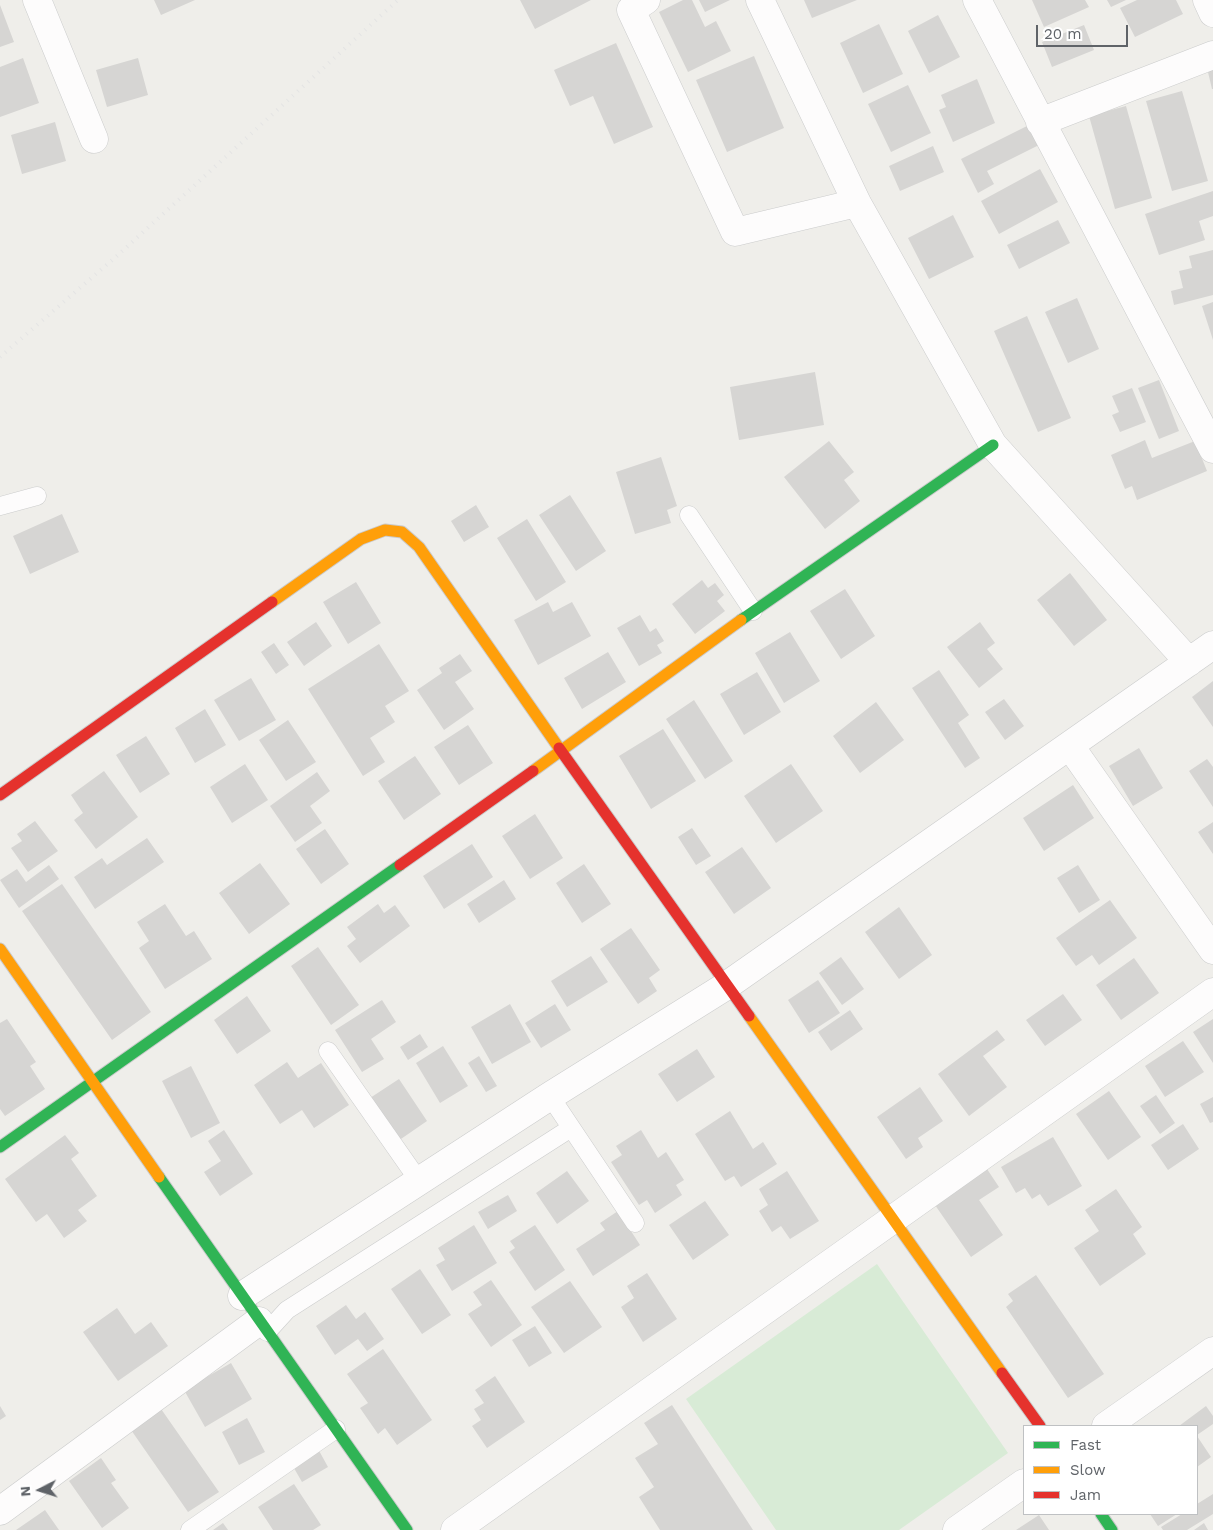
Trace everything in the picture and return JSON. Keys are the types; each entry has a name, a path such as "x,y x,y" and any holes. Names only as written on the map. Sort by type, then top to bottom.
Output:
{"street":[{"path":"37,0 94,139"},
{"path":"646,0 631,10 735,232 857,204"},
{"path":"760,0 857,204 993,446 1190,662"},
{"path":"977,0 1213,449"},
{"path":"1207,0 1213,13"},
{"path":"1040,122 1213,55"},
{"path":"0,1147 561,751 753,611 993,446"},
{"path":"0,795 361,539 385,530 402,532 419,547 726,986 1039,1425"},
{"path":"242,1296 550,1096 726,986 1213,645"},
{"path":"1070,746 1213,950"},
{"path":"0,949 407,1530"},
{"path":"454,1530 1213,992"},
{"path":"0,1511 263,1326"},
{"path":"1107,1425 1213,1350"},
{"path":"958,1530 1023,1484"},
{"path":"1101,1515 1112,1530"}],"lane":[{"path":"0,506 37,496"},
{"path":"689,515 753,611"},
{"path":"328,1051 419,1181"},
{"path":"550,1096 635,1223"},
{"path":"263,1326 571,1128"},
{"path":"190,1530 336,1429"}],"green space":[{"path":"877,1264 1008,1453 899,1530 776,1530 686,1399"}],"building":[{"path":"154,0 195,0 161,15"},
{"path":"520,0 591,0 535,29"},
{"path":"683,0 692,0 705,27 716,21 731,51 688,72 659,12"},
{"path":"699,0 730,0 705,12"},
{"path":"804,0 857,0 812,18"},
{"path":"1032,0 1085,0 1089,7 1044,27"},
{"path":"1107,0 1126,0 1111,7"},
{"path":"1137,0 1176,0 1183,14 1135,37 1120,8"},
{"path":"0,5 14,42 0,47"},
{"path":"938,15 960,57 929,73 908,31"},
{"path":"879,24 903,74 863,93 840,43"},
{"path":"1084,25 1094,50 1052,67 1042,42"},
{"path":"616,43 653,127 614,144 593,96 570,106 554,70"},
{"path":"754,56 784,128 727,152 696,80"},
{"path":"23,58 39,103 0,117 0,67"},
{"path":"138,58 148,95 107,107 96,70"},
{"path":"1213,66 1213,89 1212,89 1207,68"},
{"path":"977,79 995,123 953,142 939,110 946,107 941,95"},
{"path":"908,85 931,133 891,152 868,104"},
{"path":"1182,91 1208,181 1172,191 1146,101"},
{"path":"1126,106 1152,198 1115,209 1089,116"},
{"path":"55,122 66,161 22,174 11,135"},
{"path":"1033,123 1043,143 987,171 994,184 978,193 961,159"},
{"path":"933,146 944,172 900,191 889,166"},
{"path":"1040,169 1058,202 999,234 981,201"},
{"path":"1213,191 1213,216 1199,221 1205,240 1159,255 1145,214"},
{"path":"953,215 974,257 929,279 908,238"},
{"path":"1058,220 1070,243 1019,269 1007,245"},
{"path":"1213,250 1213,295 1174,305 1171,291 1183,288 1179,271 1192,268 1189,256"},
{"path":"1077,298 1099,349 1068,363 1045,312"},
{"path":"1213,302 1213,340 1202,306"},
{"path":"1027,316 1071,418 1038,432 994,331"},
{"path":"815,372 824,425 739,440 730,387"},
{"path":"1159,380 1179,431 1159,439 1138,388"},
{"path":"1132,388 1146,422 1120,432 1112,415 1119,412 1112,396"},
{"path":"1145,440 1152,458 1195,441 1207,471 1137,500 1132,486 1125,489 1111,455"},
{"path":"829,441 854,472 844,480 860,501 825,529 784,477"},
{"path":"661,457 677,506 667,510 671,523 635,534 616,472"},
{"path":"570,495 606,551 576,571 539,515"},
{"path":"476,505 489,527 464,542 451,521"},
{"path":"62,514 79,552 30,574 13,536"},
{"path":"527,519 566,582 536,601 497,538"},
{"path":"1070,573 1107,620 1074,646 1037,600"},
{"path":"702,580 708,588 715,583 724,595 717,601 725,611 695,634 672,604"},
{"path":"356,582 381,623 348,644 323,602"},
{"path":"845,589 875,636 841,659 810,611"},
{"path":"548,602 553,612 572,602 591,636 538,665 514,620"},
{"path":"640,615 650,632 656,628 664,641 657,645 662,653 639,666 617,628"},
{"path":"316,622 332,646 304,666 287,642"},
{"path":"980,622 995,643 987,649 1003,669 979,688 947,647"},
{"path":"790,632 820,681 784,703 755,653"},
{"path":"274,643 289,665 276,674 261,652"},
{"path":"379,644 409,691 385,706 395,722 370,738 385,762 363,776 308,689"},
{"path":"608,652 626,682 582,709 564,678"},
{"path":"460,654 472,671 455,682 474,709 444,730 417,690 442,673 439,668"},
{"path":"939,670 969,715 958,723 980,758 965,768 912,688"},
{"path":"757,672 781,712 744,735 720,694"},
{"path":"251,678 276,720 239,741 214,700"},
{"path":"1213,681 1213,727 1192,697"},
{"path":"1004,699 1024,726 1005,740 985,712"},
{"path":"694,700 733,761 705,779 666,719"},
{"path":"876,702 904,740 860,773 833,736"},
{"path":"205,709 226,745 195,763 175,728"},
{"path":"288,720 316,762 286,781 259,740"},
{"path":"468,725 493,763 459,785 434,747"},
{"path":"663,729 696,781 651,809 619,756"},
{"path":"146,736 170,774 140,793 116,755"},
{"path":"1139,748 1163,788 1133,806 1109,766"},
{"path":"415,756 441,794 404,820 378,781"},
{"path":"1207,759 1213,767 1213,807 1189,771"},
{"path":"245,764 268,800 232,823 210,787"},
{"path":"791,764 823,811 776,843 744,796"},
{"path":"104,771 138,817 96,849 74,820 83,813 71,795"},
{"path":"317,772 330,791 310,806 322,823 295,842 270,806"},
{"path":"1073,785 1094,818 1044,851 1023,818"},
{"path":"535,814 563,858 530,879 502,836"},
{"path":"35,821 58,851 28,872 11,848 22,841 17,834"},
{"path":"1213,822 1213,854 1198,832"},
{"path":"692,828 711,856 696,865 678,837"},
{"path":"325,829 349,864 321,884 296,849"},
{"path":"147,838 164,862 95,909 74,877 102,858 107,865"},
{"path":"472,844 493,877 444,909 423,876"},
{"path":"742,847 771,888 734,914 705,872"},
{"path":"260,863 290,904 249,934 219,893"},
{"path":"584,864 611,904 582,923 556,883"},
{"path":"49,865 59,879 19,908 0,880 17,869 26,882"},
{"path":"1078,865 1100,900 1079,913 1057,878"},
{"path":"504,880 516,899 479,923 467,904"},
{"path":"62,884 151,1012 112,1040 22,911"},
{"path":"1110,900 1137,938 1099,965 1092,955 1076,966 1056,938"},
{"path":"165,904 186,936 194,931 212,959 165,989 139,948 149,941 137,922"},
{"path":"378,904 384,913 395,905 410,926 360,963 347,946 356,939 347,927"},
{"path":"899,907 932,955 899,979 865,932"},
{"path":"631,928 660,970 649,978 657,991 638,1004 600,949"},
{"path":"318,947 359,1005 331,1025 291,966"},
{"path":"591,956 608,982 567,1007 551,981"},
{"path":"841,957 864,989 842,1005 819,973"},
{"path":"1134,958 1159,993 1121,1020 1096,985"},
{"path":"818,980 840,1013 809,1033 788,1000"},
{"path":"1063,994 1082,1020 1045,1046 1026,1020"},
{"path":"247,996 271,1031 237,1054 214,1020"},
{"path":"382,1000 396,1022 371,1039 384,1059 362,1072 335,1030"},
{"path":"510,1004 531,1042 492,1064 471,1027"},
{"path":"555,1004 571,1030 541,1048 525,1023"},
{"path":"850,1010 863,1029 831,1051 818,1032"},
{"path":"7,1019 36,1062 30,1066 45,1089 5,1116 0,1109 0,1023"},
{"path":"1213,1019 1213,1063 1193,1032"},
{"path":"997,1030 1005,1040 983,1056 1007,1087 969,1116 938,1074"},
{"path":"420,1034 428,1047 408,1060 400,1047"},
{"path":"1183,1041 1204,1072 1165,1097 1145,1066"},
{"path":"443,1046 468,1086 440,1103 416,1063"},
{"path":"697,1049 715,1077 677,1102 658,1074"},
{"path":"479,1056 497,1086 486,1092 468,1063"},
{"path":"287,1062 298,1078 321,1063 349,1105 314,1128 302,1110 280,1124 254,1085"},
{"path":"191,1066 220,1123 191,1138 162,1081"},
{"path":"399,1079 427,1121 398,1141 370,1098"},
{"path":"920,1087 943,1121 918,1138 923,1147 906,1159 877,1117"},
{"path":"1109,1091 1141,1137 1108,1160 1076,1114"},
{"path":"1156,1095 1175,1123 1160,1134 1140,1106"},
{"path":"1213,1097 1213,1122 1210,1123 1200,1104"},
{"path":"730,1111 753,1149 763,1142 777,1164 741,1187 734,1176 725,1181 695,1134"},
{"path":"1183,1124 1199,1149 1168,1170 1151,1145"},
{"path":"224,1130 253,1174 220,1196 204,1172 221,1161 208,1141"},
{"path":"641,1130 658,1158 666,1152 684,1180 676,1185 682,1195 655,1213 647,1200 639,1205 611,1162 622,1155 616,1146"},
{"path":"65,1135 79,1153 71,1159 97,1196 78,1210 87,1221 64,1238 47,1214 36,1222 5,1179"},
{"path":"1053,1137 1082,1186 1048,1206 1040,1194 1032,1199 1025,1188 1016,1193 1001,1167"},
{"path":"987,1169 999,1187 979,1200 1003,1235 971,1257 935,1205"},
{"path":"567,1171 589,1201 557,1224 536,1193"},
{"path":"787,1171 819,1221 790,1239 781,1226 772,1232 759,1211 768,1205 759,1189"},
{"path":"1116,1189 1142,1227 1133,1234 1146,1254 1100,1286 1074,1248 1099,1231 1085,1210"},
{"path":"508,1195 517,1211 488,1229 478,1212"},
{"path":"705,1201 729,1235 693,1260 669,1225"},
{"path":"618,1211 640,1245 593,1276 576,1249 605,1230 600,1223"},
{"path":"474,1225 497,1263 452,1291 436,1265 445,1260 438,1248"},
{"path":"535,1225 565,1270 535,1291 509,1252 515,1248 510,1241"},
{"path":"420,1269 451,1315 422,1334 391,1289"},
{"path":"647,1273 677,1319 643,1342 621,1307 634,1298 627,1286"},
{"path":"1036,1275 1104,1374 1068,1398 1006,1307 1013,1301 1008,1294"},
{"path":"491,1280 522,1325 491,1347 468,1314 482,1305 473,1292"},
{"path":"570,1281 602,1327 564,1353 531,1307"},
{"path":"346,1305 356,1319 365,1312 384,1339 367,1351 358,1339 335,1355 316,1326"},
{"path":"117,1308 135,1334 151,1322 168,1346 118,1381 83,1332"},
{"path":"535,1326 552,1353 529,1367 512,1340"},
{"path":"383,1349 432,1420 397,1445 385,1428 378,1434 360,1408 368,1403 347,1374"},
{"path":"231,1363 252,1399 205,1427 184,1390"},
{"path":"495,1376 525,1422 487,1448 472,1426 481,1420 474,1409 484,1403 475,1390"},
{"path":"672,1405 753,1530 660,1530 639,1497 654,1487 635,1458 658,1444 644,1423"},
{"path":"0,1406 6,1416 0,1420"},
{"path":"159,1406 219,1492 188,1512 129,1427"},
{"path":"1206,1406 1213,1416 1213,1424 1198,1434 1198,1425 1180,1425"},
{"path":"247,1418 265,1452 239,1465 222,1432"},
{"path":"1198,1438 1211,1457 1198,1466"},
{"path":"317,1447 328,1467 302,1482 291,1463"},
{"path":"101,1458 116,1480 111,1483 129,1508 102,1528 69,1481"},
{"path":"294,1484 321,1525 313,1530 273,1530 258,1507"},
{"path":"1213,1494 1213,1514 1187,1530 1163,1530 1161,1527 1180,1515 1198,1515 1198,1503"},
{"path":"45,1510 59,1530 16,1530"},
{"path":"1039,1515 1049,1530 1016,1530"},
{"path":"1151,1515 1175,1515 1158,1526"},
{"path":"223,1523 228,1530 213,1530"},
{"path":"1204,1523 1208,1530 1194,1530"}],"railway":[{"path":"0,357 118,255 398,0"}],"traffic: fast":[{"path":"741,620 993,445"},
{"path":"0,1147 400,865"},
{"path":"159,1177 407,1530"},
{"path":"1102,1515 1112,1530"}],"traffic: slow":[{"path":"272,602 361,539 385,530 402,532 419,547 559,748"},
{"path":"533,771 741,620"},
{"path":"0,949 159,1177"},
{"path":"749,1016 1002,1373"}],"traffic: jam":[{"path":"0,795 272,602"},
{"path":"559,748 749,1016"},
{"path":"400,865 533,771"},
{"path":"1002,1373 1039,1425"}]}
